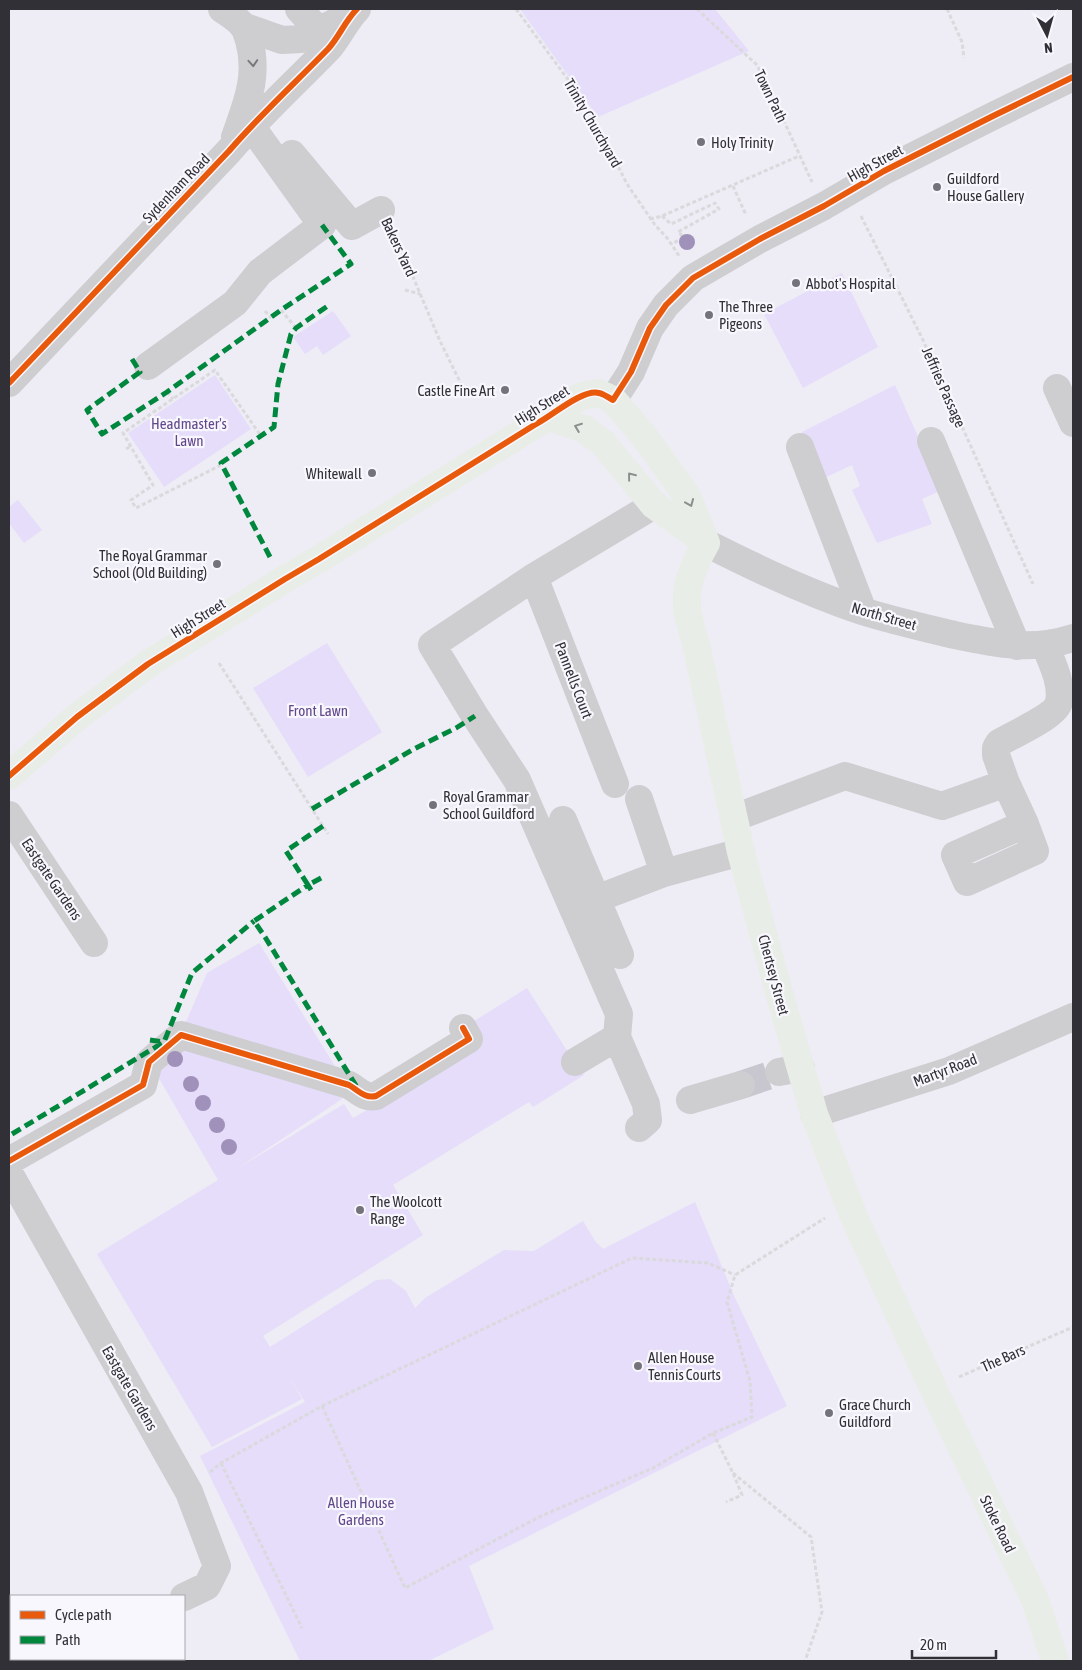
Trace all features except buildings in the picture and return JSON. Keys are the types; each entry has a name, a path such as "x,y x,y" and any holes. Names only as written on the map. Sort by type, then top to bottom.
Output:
{"main road":[{"name":"High Street","path":"9,776 78,717 148,664 285,578 319,559 580,396 598,393 613,400"},
{"path":"613,400 644,436 687,496 706,543"},
{"name":"North Street","path":"549,417 584,429 603,443 654,505 706,543"},
{"name":"Chertsey Street","path":"706,543 690,578 687,592 687,611 698,653 741,852 780,996 790,1070 814,1114 854,1217 934,1390"},
{"name":"Stoke Road","path":"934,1390 1035,1600 1055,1661"}],"street":[{"path":"222,9 245,27 282,40 301,39 354,12"},
{"path":"299,9 319,31"},
{"name":"Sydenham Road","path":"9,382 256,121 330,46 354,12"},
{"path":"229,151 248,103 252,82 254,66 252,50 245,27"},
{"name":"High Street","path":"613,400 631,372 650,328 666,305 693,278 884,171 1073,78"},
{"path":"148,366 235,303 260,272 322,225 256,121"},
{"name":"Bakers Yard","path":"256,121 352,226 381,210"},
{"path":"1057,388 1073,423"},
{"path":"931,441 1018,646"},
{"path":"800,447 863,611"},
{"path":"639,1128 648,1120 646,1104 617,1037 619,1014 517,780 459,691 432,645 534,577 654,505"},
{"name":"North Street","path":"706,543 771,576 807,591 863,611 937,631 1000,645 1018,646 1045,645 1073,638"},
{"name":"Pannells Court","path":"534,577 615,784"},
{"path":"1025,824 1006,783 996,755 996,748 999,743 1052,713 1059,702 1055,672 1045,645"},
{"path":"734,818 844,776 942,806 1006,783"},
{"path":"639,798 664,872"},
{"name":"Eastgate Gardens","path":"9,815 94,943"},
{"path":"563,820 620,955"},
{"path":"596,899 664,872 741,852"},
{"name":"Martyr Road","path":"814,1114 949,1071 1073,1017"},
{"path":"9,1161 143,1085 150,1062 181,1035 348,1085 364,1096 372,1097 469,1039 463,1028"},
{"path":"574,1062 617,1037"},
{"path":"690,1100 741,1085"},
{"name":"Eastgate Gardens","path":"9,1173 189,1492 217,1566 207,1586 185,1597"}],"path":[{"path":"948,9 962,42 964,58"},
{"path":"650,219 662,216 799,156"},
{"path":"732,186 745,212"},
{"path":"662,216 671,224 715,203 719,209 678,232 684,237 672,244"},
{"path":"405,290 420,294"},
{"path":"281,310 296,328"},
{"path":"221,466 136,508 131,500 153,485 123,433 215,370 261,436"},
{"path":"166,392 173,399"},
{"path":"126,449 130,446"},
{"path":"219,663 328,834"},
{"path":"322,1406 405,1588 541,1516 653,1468 713,1433 752,1417 750,1381 727,1302 735,1275 830,1215"},
{"path":"189,1492 213,1468 322,1406 632,1258 708,1263 735,1275"},
{"path":"713,1433 742,1495 726,1502"},
{"path":"221,1463 302,1628"},
{"path":"733,1473 812,1537 822,1612 805,1661"}],"green space":[{"path":"520,9 715,9 749,51 598,117"},
{"path":"842,273 878,347 803,388 764,314"},
{"path":"333,311 351,336 323,355 317,346 305,354 293,337"},
{"name":"Headmaster's Lawn","path":"215,375 251,429 164,487 128,433"},
{"path":"895,385 942,490 922,499 932,524 877,543 852,490 860,486 852,465 822,479 802,432"},
{"path":"18,500 42,530 24,543 9,523 9,507"},
{"name":"Front Lawn","path":"327,643 382,732 308,777 253,688"},
{"path":"259,943 338,1071 185,1024 207,973"},
{"name":"Allen House Gardens","path":"527,988 584,1075 533,1107 529,1102 393,1185 423,1235 263,1336 270,1347 376,1280 390,1279 406,1291 415,1308 425,1298 504,1250 534,1251 583,1221 595,1241 603,1249 695,1202 735,1298 787,1406 469,1566 494,1629 428,1661 300,1661 200,1456 305,1402 288,1375 302,1399 212,1447 97,1254 218,1180 153,1068 184,1047 348,1095 235,1170 344,1104 353,1118 474,1049 471,1023"}],"tunnel":[{"path":"741,1085 779,1072"}],"marked path":[{"path":"132,359 140,372 87,410 102,434 167,392 281,310 351,264 322,225"},
{"path":"270,557 221,463 274,427 278,384 291,334 296,328 329,305"},
{"path":"312,809 412,750 456,728 475,716"},
{"path":"323,826 286,851 308,885 323,877"},
{"path":"311,890 308,885 254,921 358,1089"},
{"path":"12,1134 164,1042 192,973 254,921"},
{"path":"150,1040 164,1042"}],"cycle path":[{"path":"9,383 253,125 328,49 357,9"},
{"path":"9,776 77,717 148,664 567,404 592,393 599,393 613,400 631,372 650,328 666,305 693,278 884,171 1073,77"},
{"path":"9,1161 143,1085 149,1062 181,1035 349,1085 372,1097 469,1039 463,1028"}],"place":[{"name":"Holy Trinity","path":"701,142"},
{"name":"Guildford House Gallery","path":"937,187"},
{"name":"Abbot's Hospital","path":"796,283"},
{"name":"The Three Pigeons","path":"709,315"},
{"name":"Castle Fine Art","path":"505,390"},
{"name":"Whitewall","path":"372,473"},
{"name":"The Royal Grammar School (Old Building)","path":"217,564"},
{"name":"Royal Grammar School Guildford","path":"433,805"},
{"name":"The Woolcott Range","path":"360,1210"},
{"name":"Allen House Tennis Courts","path":"638,1366"},
{"name":"Grace Church Guildford","path":"829,1413"}]}
